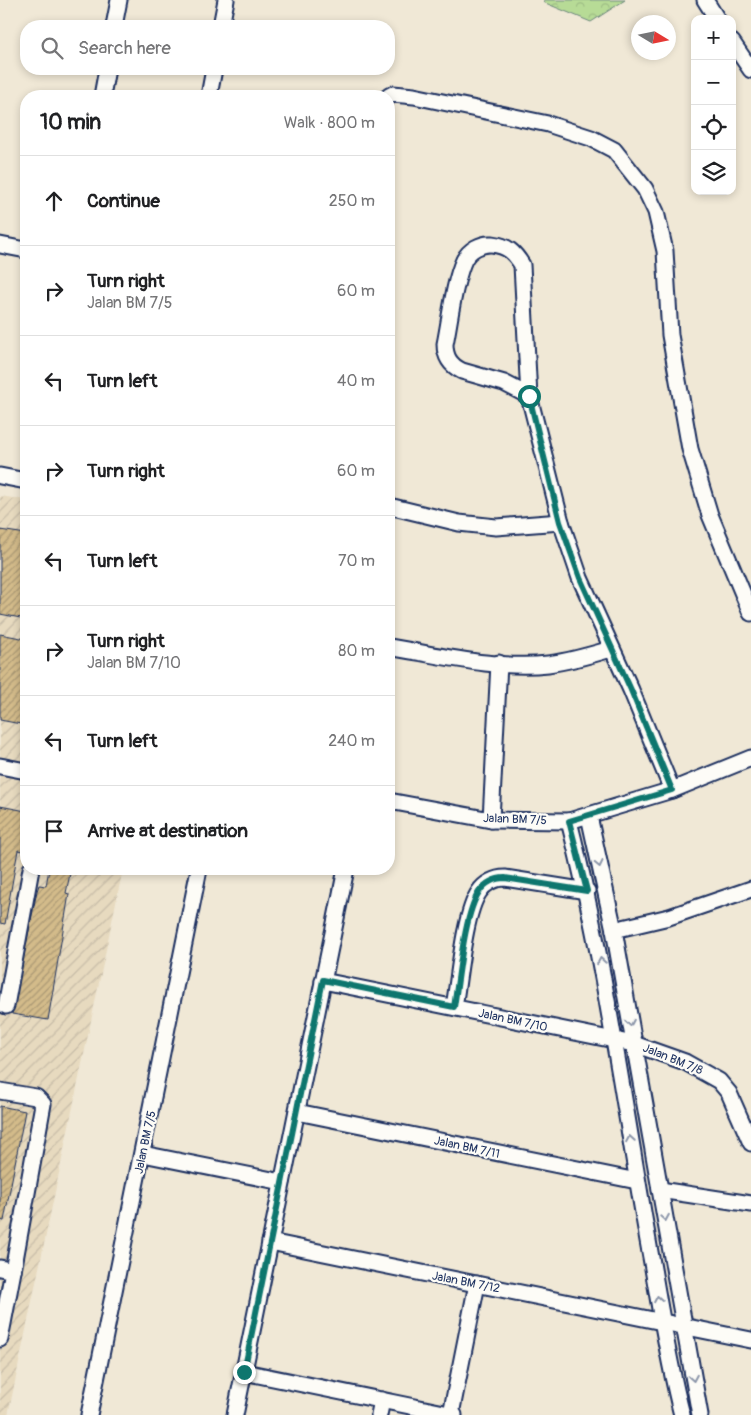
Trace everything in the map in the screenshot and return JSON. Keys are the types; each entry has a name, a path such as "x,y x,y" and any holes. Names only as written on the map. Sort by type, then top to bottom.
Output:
{"street":[{"path":"115,20 119,0"},
{"path":"222,20 226,0"},
{"path":"706,0 715,15"},
{"path":"736,47 750,65"},
{"path":"103,90 106,75"},
{"path":"210,90 213,75"},
{"path":"395,94 414,96 548,124 592,138 614,150 645,188 656,212 665,251 670,335 690,449 710,515 750,606"},
{"path":"0,245 20,249"},
{"path":"529,396 504,383 462,371 456,368 447,358 445,344 463,261 473,250 482,245 504,246 515,254 522,265 529,396 560,522 580,578 631,690 672,790"},
{"path":"0,476 20,480"},
{"path":"395,507 459,523 496,527 560,522"},
{"path":"395,649 499,664 547,664 612,649"},
{"path":"491,820 499,664"},
{"name":"Jalan BM 7/5","path":"395,802 491,820 569,821 672,790 751,758"},
{"path":"0,766 20,770"},
{"path":"589,816 614,930 700,1415"},
{"path":"569,821 587,891 673,1381 682,1415"},
{"path":"6,1006 7,957 29,875"},
{"name":"Jalan BM 7/5","path":"89,1415 198,875"},
{"path":"235,1415 345,875"},
{"path":"454,1007 468,925 476,897 483,886 493,880 505,878 587,891"},
{"path":"614,930 669,917 751,889"},
{"name":"Jalan BM 7/10","path":"323,980 614,1042"},
{"name":"Jalan BM 7/8","path":"614,1042 634,1044 685,1062 719,1080 736,1106 751,1143"},
{"path":"0,1091 39,1098 43,1107 6,1269 0,1339"},
{"name":"Jalan BM 7/11","path":"296,1112 637,1181"},
{"path":"142,1154 282,1182"},
{"path":"660,1190 751,1204"},
{"name":"Jalan BM 7/12","path":"270,1242 751,1340"},
{"path":"244,1372 380,1408 452,1415 477,1284"}],"shaded area":[{"path":"0,496 20,499 20,875 122,875 8,1415 0,1415"}],"green space":[{"path":"544,0 625,0 591,22 543,2"}],"building":[{"path":"0,530 20,533 20,618 0,614"},
{"path":"0,634 20,638 20,724 0,720"},
{"path":"0,806 20,810 20,850 18,850 5,924 0,923"},
{"path":"48,875 70,875 66,893 69,894 48,1020 12,1014 37,891 39,885 46,886"},
{"path":"0,1106 25,1111 4,1221 0,1220"}],"route":[{"path":"244,1372 323,980 454,1007 468,925 474,902 483,886 493,880 505,878 587,891 569,821 672,790 631,690 580,578 560,522 529,396"}]}
